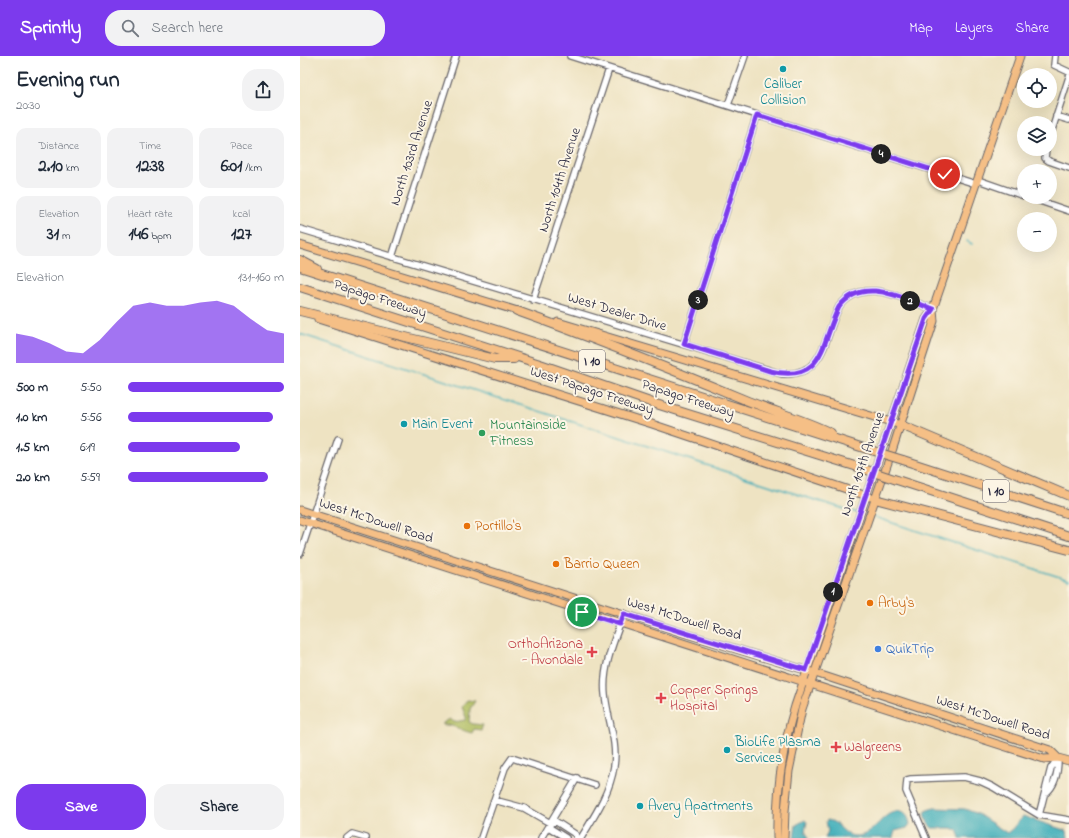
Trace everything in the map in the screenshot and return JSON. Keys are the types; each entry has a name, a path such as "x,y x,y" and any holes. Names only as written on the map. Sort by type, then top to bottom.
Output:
{"highway":[{"path":"300,260 332,278"},
{"name":"Papago Freeway","path":"300,267 1069,514"},
{"name":"Papago Freeway","path":"300,287 641,397 656,404 861,468 1069,536"},
{"path":"517,311 618,348 762,407 810,423 853,444"},
{"path":"300,312 495,359 522,359"},
{"path":"901,425 1069,496"},
{"path":"875,499 1069,550"}],"main road":[{"name":"North 107th Avenue","path":"777,838 777,802 786,738 806,670 926,319 933,309 1020,56"},
{"path":"300,245 901,425"},
{"name":"North 107th Avenue","path":"784,838 784,811 789,771 798,725 901,425 934,321 933,309"},
{"name":"West Papago Freeway","path":"300,312 644,422 875,499"},
{"name":"West McDowell Road","path":"300,510 624,614 806,670 1050,750 1058,758"},
{"name":"West McDowell Road","path":"300,520 802,683 1044,759 1058,758 1069,761"},
{"path":"843,593 841,586 852,549 850,545"},
{"path":"832,623 832,614 837,596 834,591"}],"street":[{"name":"North 103rd Avenue","path":"392,257 456,56"},
{"path":"570,56 757,115 1017,194"},
{"path":"728,105 745,56"},
{"path":"1055,56 1054,65 1069,72"},
{"name":"North 104th Avenue","path":"533,300 609,69"},
{"path":"1056,116 1069,77"},
{"path":"684,344 757,115"},
{"path":"1057,116 1069,120"},
{"path":"1044,156 1044,158 1048,161 1069,168"},
{"path":"1048,204 1069,211"},
{"name":"West Dealer Drive","path":"300,229 782,374 793,373 805,369 815,362 823,351 839,307 844,301 857,292 870,290 882,291 933,309"},
{"path":"300,554 338,439"},
{"path":"581,838 603,801 613,772 614,744 604,684 610,656 624,614"},
{"path":"481,838 505,768 512,758 577,778 594,785"},
{"path":"1039,815 1046,793 1052,788 1058,770 1058,758"},
{"path":"926,838 906,791 908,780 964,777 980,781 993,787 1039,815 1069,820"},
{"path":"541,838 577,778"},
{"path":"494,800 524,808 550,823 555,821 575,834 577,838"},
{"path":"550,823 550,828 566,838"},
{"path":"560,834 564,827"},
{"path":"350,836 366,838"}],"green space":[{"path":"467,700 475,701 470,709 469,722 483,725 481,730 474,729 472,733 443,725 443,723 450,719 454,722 465,720 466,717 462,707"}],"water":[{"path":"934,808 965,809 978,814 1007,833 1023,816 1067,831 1068,838 960,838 957,830 951,828 932,828 928,824 925,813 927,810"},
{"path":"897,811 906,815 910,824 907,828 895,831 893,838 825,838 828,831 826,821 828,820 836,823 848,834 856,836 868,833 886,816"},
{"path":"805,820 807,822 805,831 809,838 794,838 796,825"}],"waterway":[{"path":"967,241 972,244"},
{"path":"300,334 858,513"},
{"path":"871,516 1069,580"}],"place":[{"name":"Caliber Collision","path":"783,69"},
{"name":"Main Event","path":"404,424"},
{"name":"Mountainside Fitness","path":"482,433"},
{"name":"Portillo's","path":"467,526"},
{"name":"Barrio Queen","path":"556,564"},
{"name":"Arby's","path":"870,603"},
{"name":"QuikTrip","path":"878,649"},
{"name":"OrthoArizona - Avondale","path":"592,652"},
{"name":"Copper Springs Hospital","path":"661,698"},
{"name":"Walgreens","path":"836,747"},
{"name":"BioLife Plasma Services","path":"727,750"},
{"name":"Avery Apartments","path":"640,806"}],"route":[{"path":"582,612 620,624 624,614 806,670 926,319 933,309 882,291 870,290 857,292 844,301 839,307 835,314 823,351 815,362 800,372 788,374 770,371 684,344 757,115 945,174"}]}
